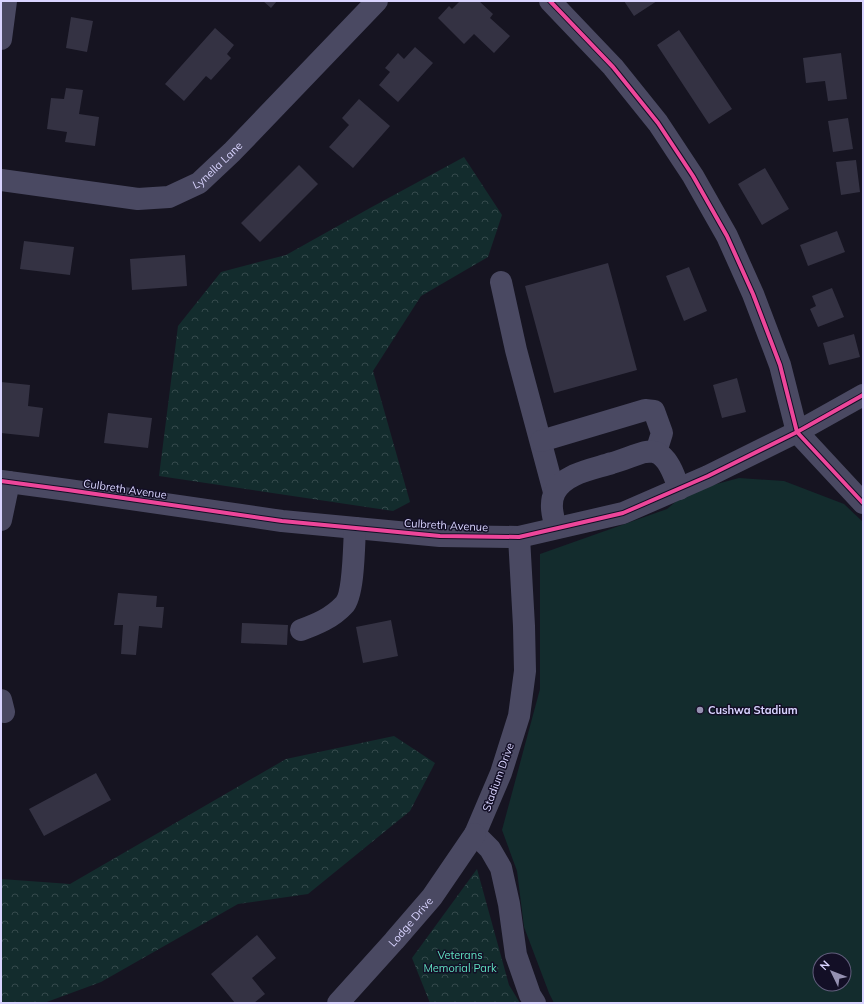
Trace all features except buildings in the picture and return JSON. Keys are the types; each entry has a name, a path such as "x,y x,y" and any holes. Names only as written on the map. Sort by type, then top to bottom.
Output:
{"street":[{"path":"1,39 6,1"},
{"name":"Lynella Lane","path":"1,180 138,199 169,197 198,183 232,152 377,1"},
{"path":"550,1 613,67 658,123 693,176 727,236 752,294 780,365 797,432 863,503"},
{"path":"501,282 516,350 554,492 552,511 556,528"},
{"name":"Culbreth Avenue","path":"5,482 282,521 440,536 519,536 623,513 708,476 797,432 863,395"},
{"path":"541,441 645,410 654,411 662,433 656,452"},
{"path":"554,492 566,479 645,452 656,452 665,459 672,470 679,489"},
{"path":"1,520 5,482"},
{"path":"301,630 326,620 346,604 354,560 355,528"},
{"name":"Stadium Drive","path":"475,834 501,773 508,752 519,716 526,671 519,536"},
{"path":"475,834 490,849 501,868 509,904 516,955 530,996 535,1003"},
{"name":"Lodge Drive","path":"338,1003 394,942 432,897 475,834"}],"green space":[{"path":"464,157 502,215 488,257 421,296 373,371 410,502 393,511 159,476 178,326 221,272 286,255"},
{"name":"Cushwa Stadium","path":"739,478 784,481 844,504 863,522 863,1003 554,1003 549,993 524,927 517,871 502,830 540,689 540,554 667,509 687,492"},
{"path":"394,736 435,763 410,811 308,894 238,904 101,982 44,1003 1,1003 1,879 70,884 286,759"},
{"name":"Veterans Memorial Park","path":"477,869 509,985 520,1003 430,1003 412,958"}],"cycle path":[{"path":"550,1 613,67 658,123 693,176 727,236 753,294 780,365 797,432 863,503"},
{"path":"1,481 282,521 440,536 519,537 623,513 708,476 797,432 863,395"}],"place":[{"name":"Cushwa Stadium","path":"700,710"}]}
